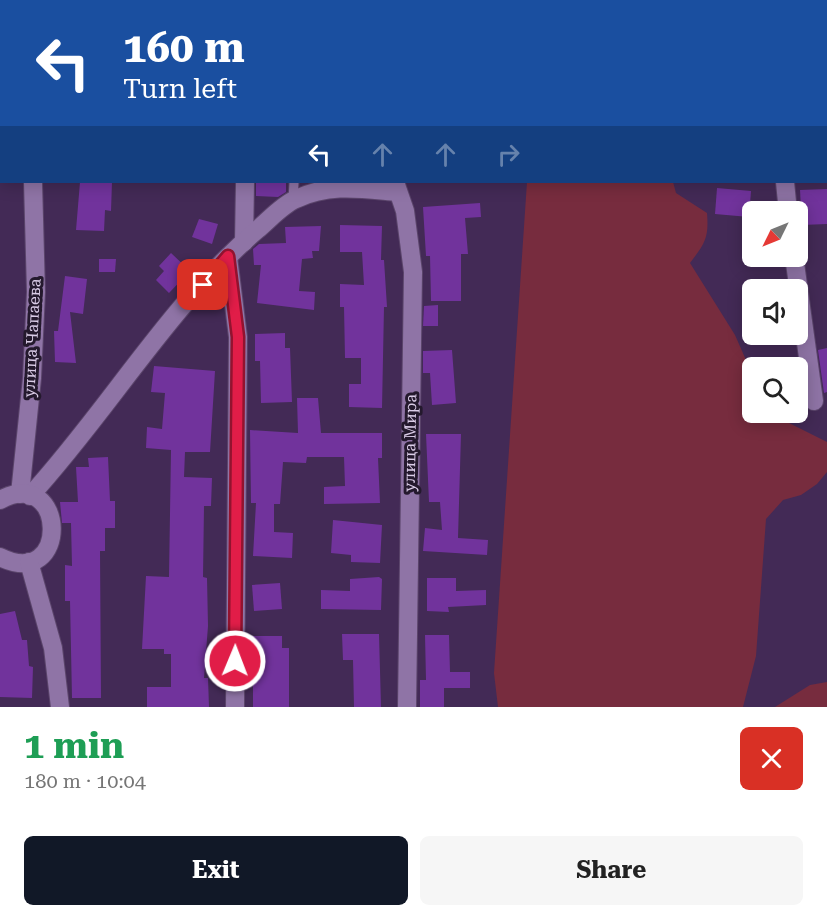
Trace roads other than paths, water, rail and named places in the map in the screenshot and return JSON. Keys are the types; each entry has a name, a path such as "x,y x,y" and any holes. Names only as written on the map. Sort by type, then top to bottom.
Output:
{"street":[{"name":"улица Чапаева","path":"25,495 36,292 33,183"},
{"path":"243,242 245,183"},
{"path":"785,183 787,201"},
{"path":"0,500 25,495 65,458 111,396 228,256 294,191 347,184 396,187"},
{"name":"улица Мира","path":"396,187 405,211 413,272 407,707"},
{"path":"228,256 238,337 235,707"},
{"path":"796,267 814,401"},
{"path":"0,557 9,562 29,562 47,550 54,530 48,509 25,495"},
{"path":"29,562 52,648 60,707"}]}
